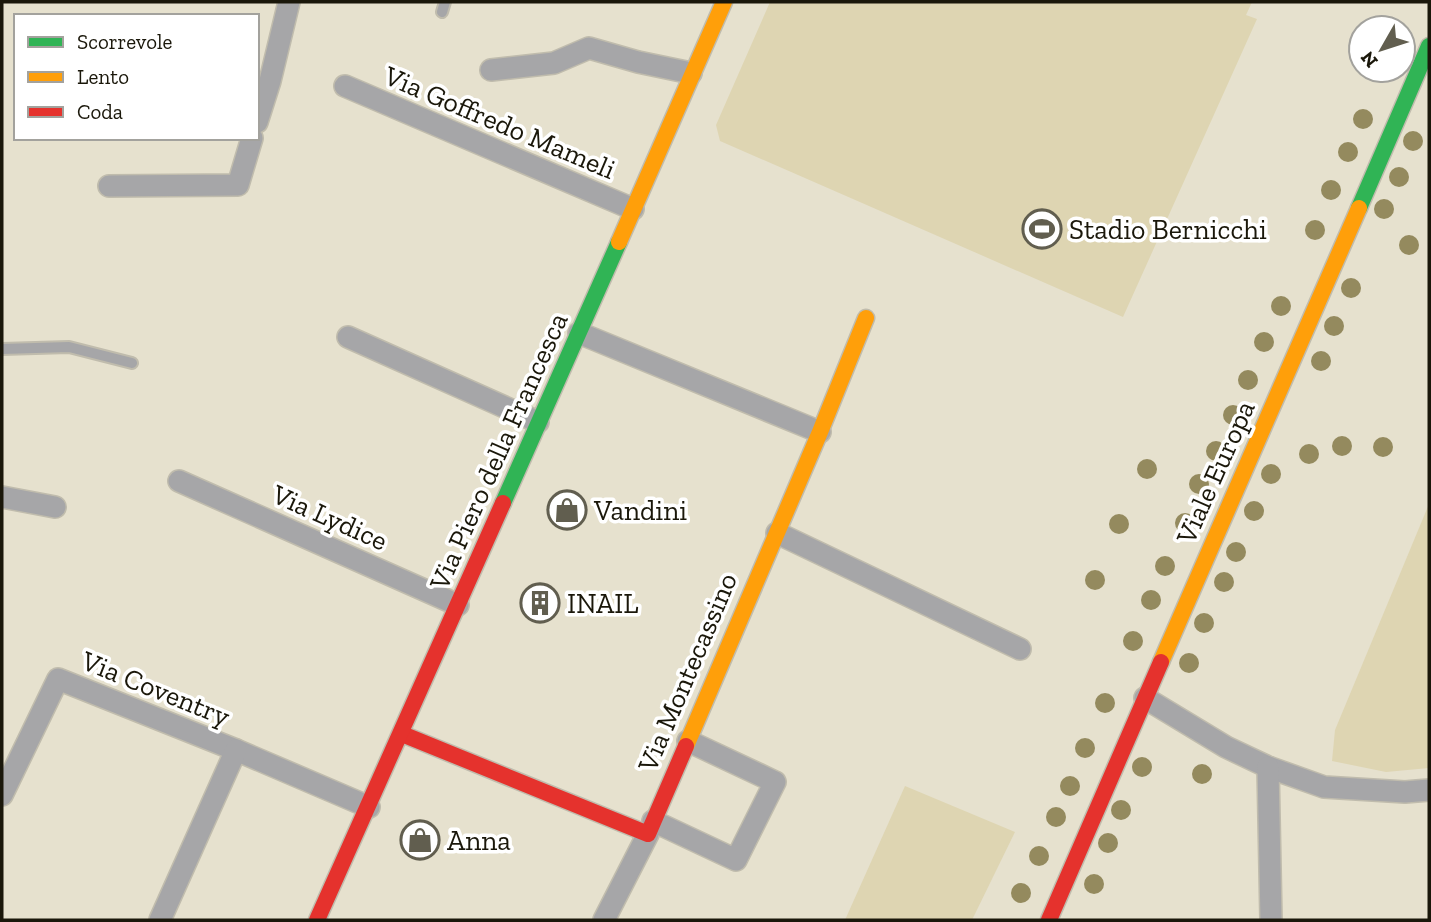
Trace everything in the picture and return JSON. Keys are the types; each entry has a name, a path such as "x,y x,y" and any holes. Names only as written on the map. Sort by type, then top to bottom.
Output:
{"main road":[{"name":"Via Piero della Francesca","path":"317,920 724,2"},
{"name":"Viale Europa","path":"1049,920 1429,46"},
{"name":"Via Montecassino","path":"651,827 866,318"},
{"path":"402,733 651,827"}],"street":[{"path":"259,116 289,2"},
{"path":"491,70 554,63 589,48 691,73"},
{"name":"Via Goffredo Mameli","path":"345,86 633,209"},
{"path":"109,186 238,185 251,140"},
{"path":"579,333 820,432"},
{"path":"348,337 538,422"},
{"name":"Via Lydice","path":"179,481 458,605"},
{"path":"2,497 55,508"},
{"path":"777,533 1020,649"},
{"name":"Via Coventry","path":"2,795 58,679 369,807"},
{"path":"1145,698 1226,747 1268,767 1324,788 1405,792 1429,790"},
{"path":"651,827 736,860 775,782 688,741"},
{"name":"Via Coventry","path":"160,920 236,750"},
{"path":"1268,767 1271,920"},
{"name":"Via Montecassino","path":"604,920 651,827"}],"lane":[{"path":"2,349 69,347 132,363"}],"shaded area":[{"name":"Stadio Bernicchi","path":"770,2 1252,2 1246,15 1257,19 1123,317 720,141 716,125"},
{"path":"1429,504 1429,768 1386,772 1332,761 1335,730"},
{"path":"905,786 1015,832 972,920 845,920"}],"traffic: fast":[{"path":"1359,208 1429,46"},
{"path":"503,503 619,242"}],"traffic: slow":[{"path":"619,242 724,2"},
{"path":"1161,662 1359,208"},
{"path":"686,746 866,318"}],"traffic: jam":[{"path":"317,920 503,503"},
{"path":"1049,920 1161,662"},
{"path":"402,734 648,834 686,746"}],"place":[{"name":"Stadio Bernicchi","path":"1042,229"},
{"name":"Vandini","path":"567,510"},
{"name":"INAIL","path":"540,603"},
{"name":"Anna","path":"420,840"}]}
